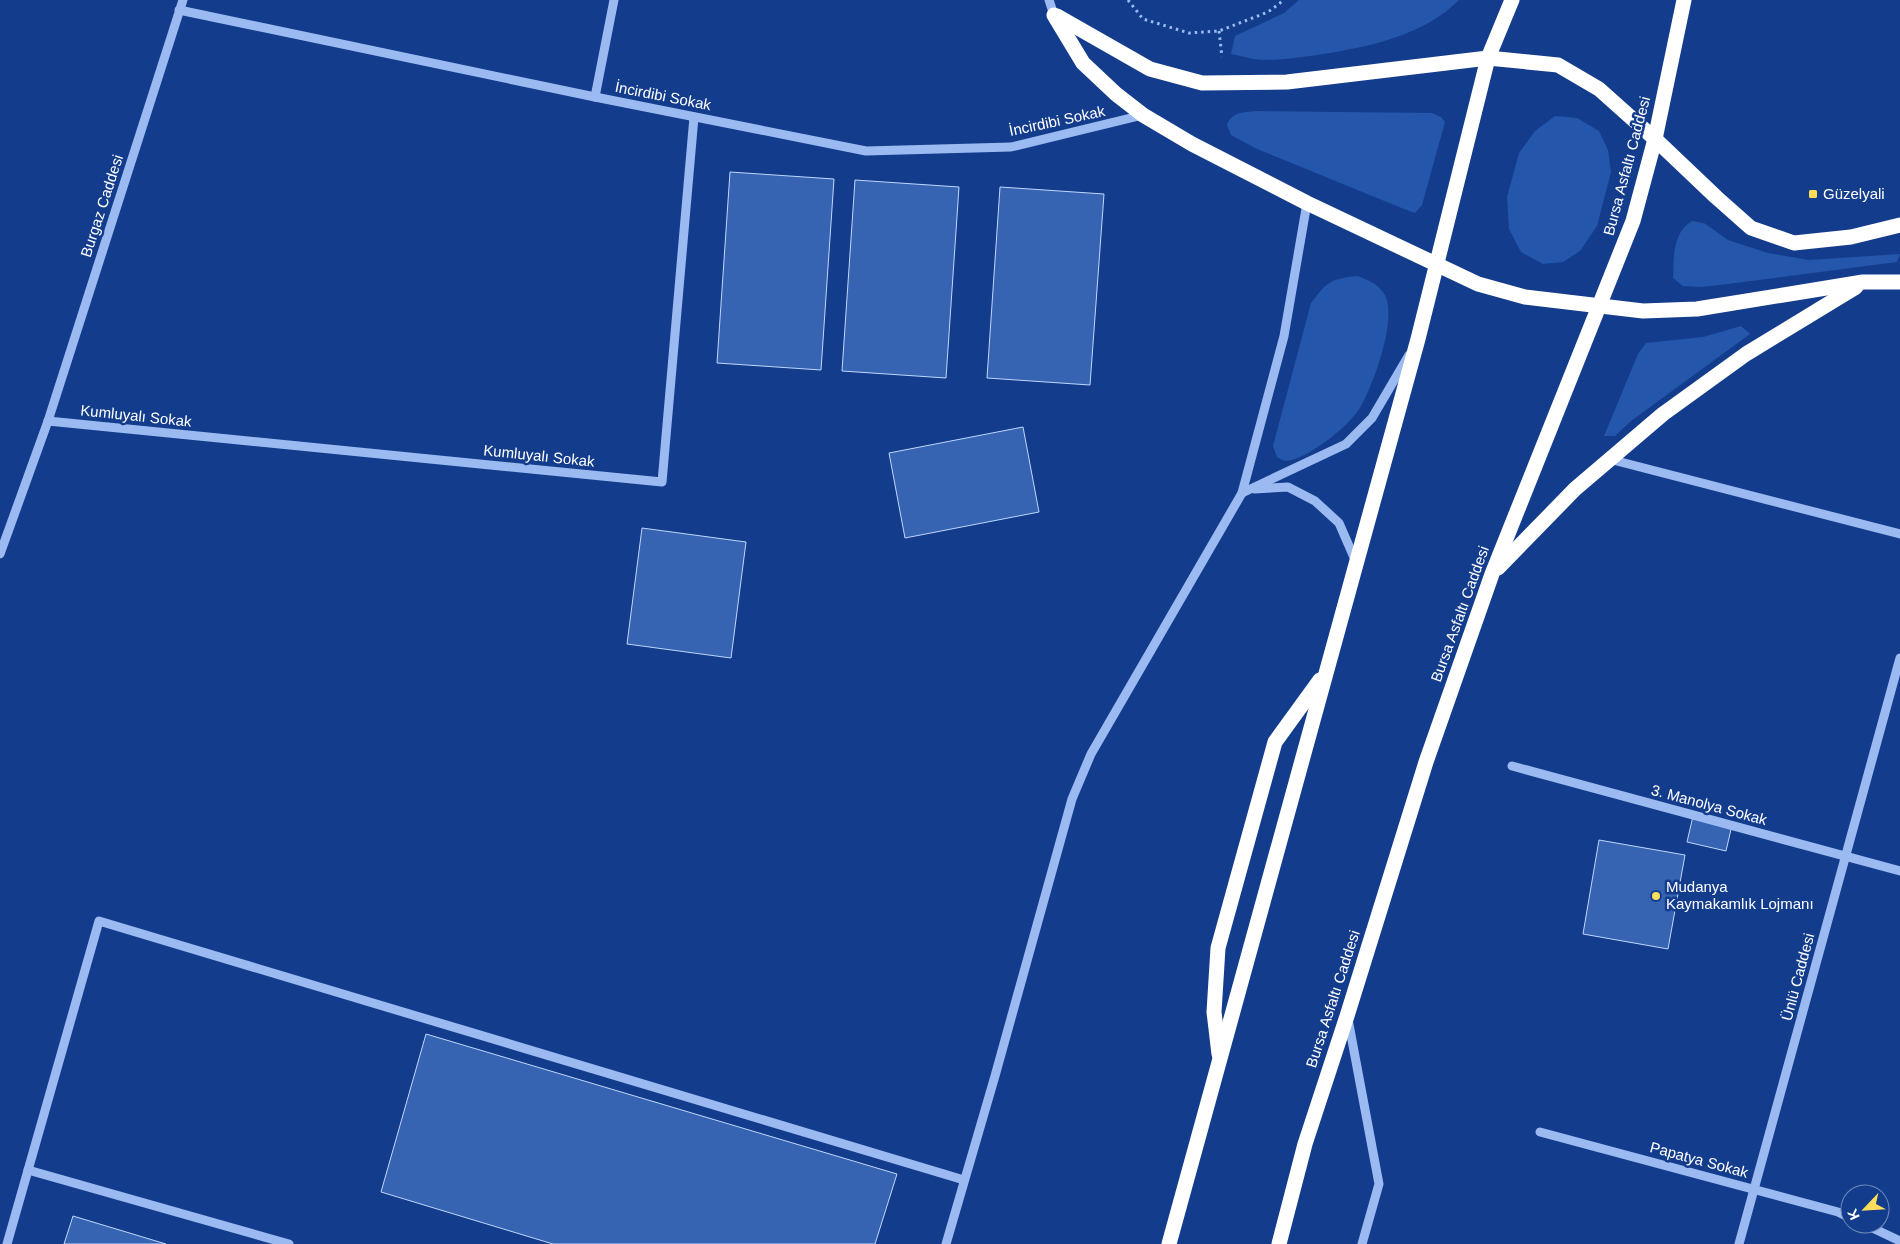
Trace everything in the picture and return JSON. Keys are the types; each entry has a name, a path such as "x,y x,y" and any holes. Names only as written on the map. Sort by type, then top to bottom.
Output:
{"highway":[{"path":"1169,1244 1418,339 1488,58 1512,0"},
{"name":"Bursa Asfaltı Caddesi","path":"1279,1244 1304,1144 1347,1016 1426,762 1492,574 1633,221 1655,139 1684,0"},
{"path":"1054,14 1150,70 1202,83 1287,82 1488,58 1558,65 1599,89 1751,228 1794,243 1851,237 1900,225"},
{"path":"1054,14 1083,63 1143,116 1192,144 1307,203 1478,284 1525,297 1643,311 1697,310 1863,282 1900,282"},
{"path":"1492,574 1575,489 1663,414 1746,354 1863,282"},
{"path":"1219,1061 1214,1012 1218,948 1275,742 1327,670"}],"street":[{"name":"Burgaz Caddesi","path":"0,554 48,421 183,0"},
{"path":"595,97 614,0"},
{"path":"1049,0 1054,14"},
{"name":"İncirdibi Sokak","path":"179,10 595,97 866,151 1011,147 1143,116"},
{"name":"Kumluyalı Sokak","path":"48,421 662,482 694,116"},
{"path":"946,1244 1072,799 1091,754 1242,493 1284,336 1307,203"},
{"path":"1242,493 1346,444 1372,418 1418,339"},
{"path":"1609,459 1900,534"},
{"path":"1242,493 1256,489 1288,487 1315,501 1339,523 1357,563"},
{"name":"Ünlü Caddesi","path":"1738,1244 1900,658"},
{"name":"3. Manolya Sokak","path":"1512,766 1900,871"},
{"path":"7,1244 99,921 964,1180"},
{"path":"1347,1016 1379,1184 1362,1244"},
{"name":"Papatya Sokak","path":"1540,1132 1840,1213"},
{"path":"28,1170 289,1244"},
{"path":"1886,1234 1900,1240"}],"path":[{"path":"1128,0 1143,19 1189,33 1218,31 1268,12 1284,0"}],"shaded area":[{"path":"1299,0 1459,0 1431,22 1382,42 1330,53 1273,60 1231,54 1235,36 1284,13"},
{"path":"1257,111 1432,113 1441,117 1445,122 1422,205 1415,213 1404,209 1255,148 1231,135 1227,125 1232,117"},
{"path":"1555,116 1577,118 1599,131 1608,150 1611,172 1597,226 1580,251 1563,262 1543,264 1521,252 1509,229 1507,197 1519,153 1535,131"},
{"path":"1692,221 1704,223 1728,240 1768,253 1809,260 1900,254 1897,262 1728,284 1701,287 1683,286 1673,278 1674,254 1677,239 1685,226"},
{"path":"1358,276 1378,286 1387,302 1387,333 1371,384 1360,408 1338,432 1317,448 1296,459 1282,460 1277,457 1273,446 1311,303 1330,282 1341,278"},
{"path":"1741,326 1750,334 1631,421 1615,436 1604,436 1638,354 1646,343 1703,337"}],"building":[{"path":"730,172 834,179 821,370 717,363"},
{"path":"855,180 959,187 946,378 842,371"},
{"path":"1000,187 1104,194 1090,385 987,378"},
{"path":"1023,427 1039,512 905,538 889,453"},
{"path":"642,528 746,542 731,658 627,644"},
{"path":"1693,816 1732,825 1726,851 1687,842"},
{"name":"Mudanya Kaymakamlık Lojmanı","path":"1599,840 1685,855 1668,949 1583,934"},
{"path":"426,1034 897,1174 875,1244 553,1244 381,1192"},
{"path":"73,1216 166,1244 64,1244"}],"place":[{"name":"Güzelyali","path":"1813,194"},
{"name":"Mudanya Kaymakamlık Lojmanı","path":"1656,896"}]}
